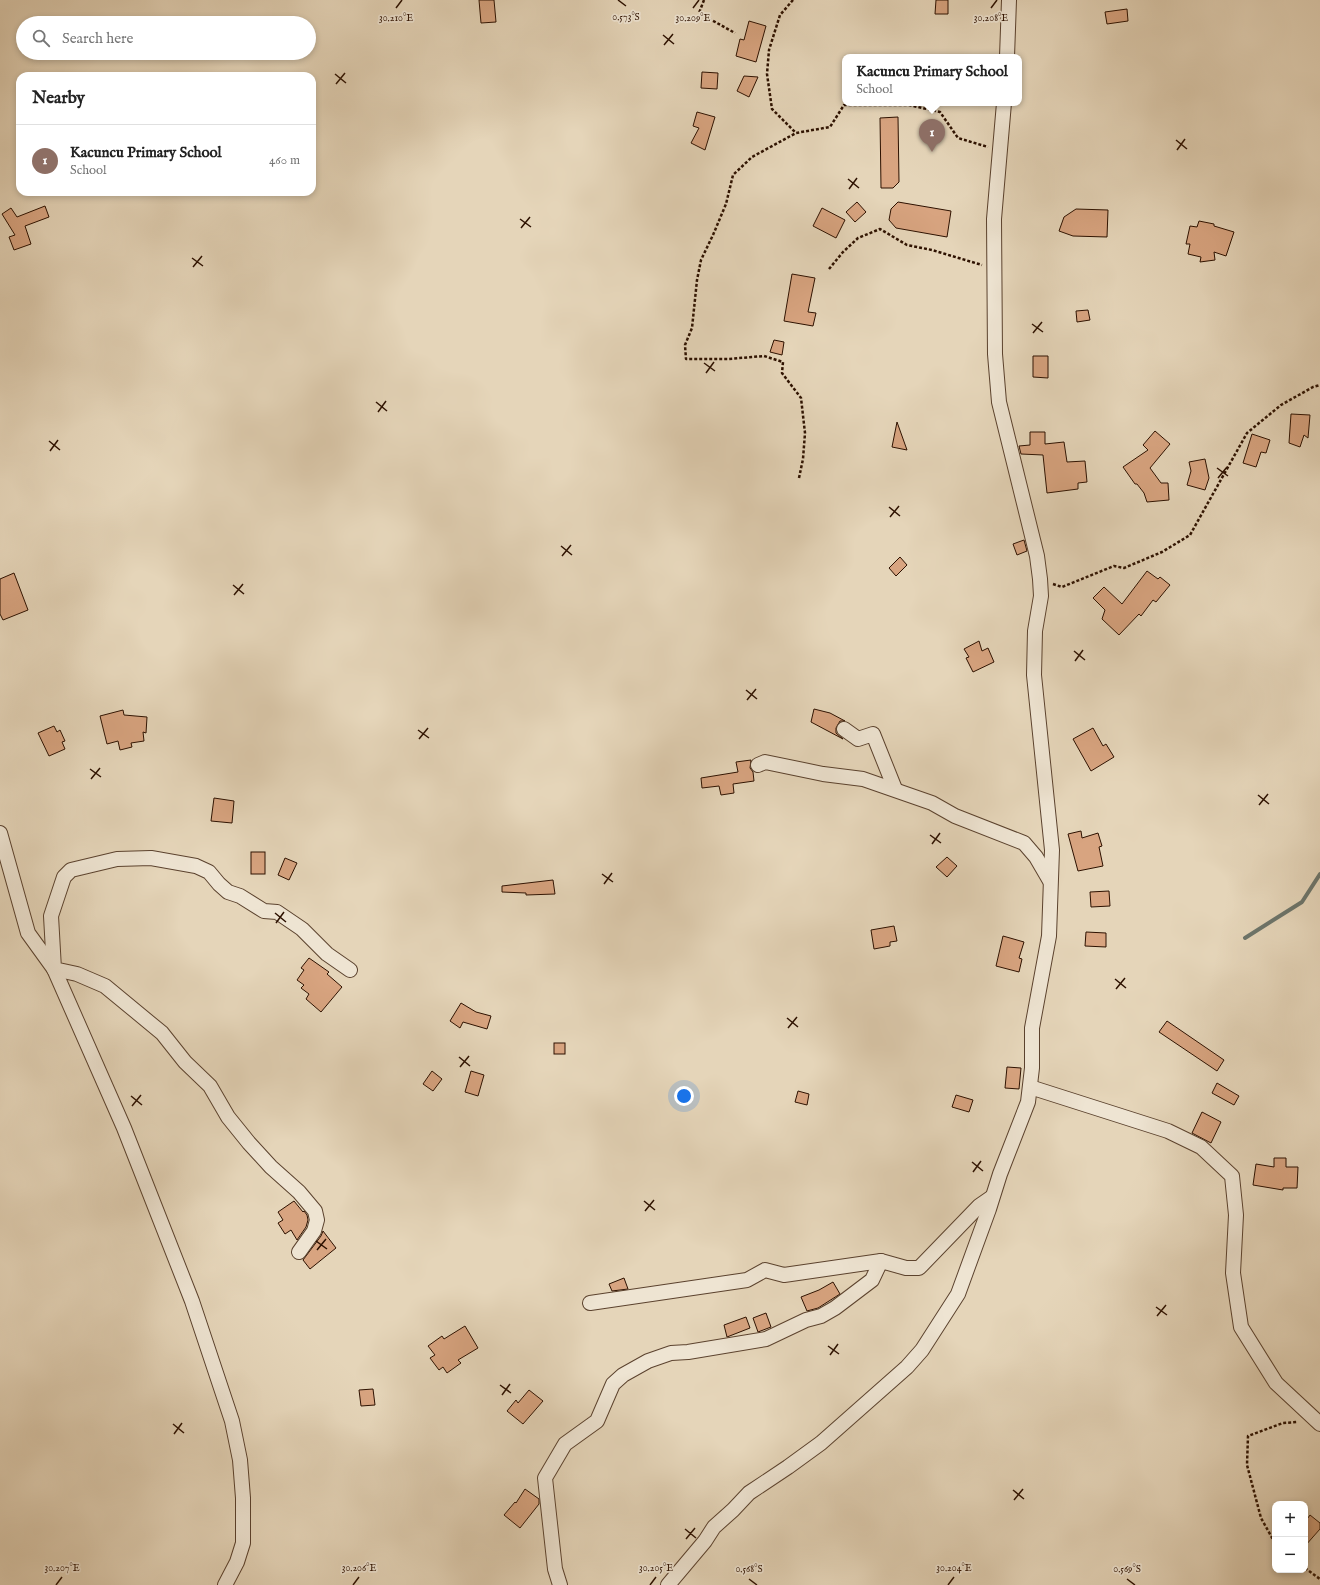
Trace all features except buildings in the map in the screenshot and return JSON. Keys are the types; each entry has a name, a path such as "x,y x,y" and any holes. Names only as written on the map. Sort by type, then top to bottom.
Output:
{"street":[{"path":"1007,54 1009,0"},
{"path":"668,1585 714,1528 749,1492 788,1468 821,1443 907,1367 922,1350 958,1294 990,1209 992,1197 1028,1102 1032,1068 1032,1028 1049,936 1052,850 1034,675 1034,649 1037,610 1040,596 1040,579 1037,556 999,402 995,354 994,219 1004,106"},
{"path":"844,729 858,739 873,734 895,789"},
{"path":"758,765 764,762 823,774 863,779 932,802 955,816 1024,843 1036,857 1051,882"},
{"path":"0,832 28,933 54,969 124,1128 192,1301 232,1421 240,1460 244,1527 243,1543 237,1562 226,1585"},
{"path":"54,969 51,916 64,877 71,870 117,859 151,858 196,866 208,872 228,892 240,896 264,910 277,912 298,926 317,942 328,954 350,970"},
{"path":"54,969 78,974 105,986 162,1033 185,1062 210,1086 228,1117 249,1143 271,1167 299,1192 315,1211 317,1220 314,1231 306,1245 299,1252"},
{"path":"1030,1087 1168,1131 1202,1147 1232,1176 1236,1214 1233,1272 1241,1327 1276,1383 1317,1422"},
{"path":"590,1303 747,1280 765,1270 784,1275 881,1261 906,1268 919,1268 979,1206 992,1197"},
{"path":"560,1585 555,1569 545,1478 565,1444 597,1421 613,1384 623,1375 648,1361 671,1353 688,1352 766,1339 806,1320 821,1316 835,1308 872,1280 881,1261"}],"path":[{"path":"704,0 699,14 735,33"},
{"path":"793,0 780,15 769,50 768,74 772,109 796,133"},
{"path":"800,478 805,433 801,398 782,373 783,362 764,356 728,359 686,359 685,345 692,328 697,280 701,260 726,204 733,175 752,157 796,133 830,127 843,106"},
{"path":"913,106 940,112 958,138 1000,151"},
{"path":"829,269 843,252 858,238 880,229 907,245 932,250 994,268"},
{"path":"1040,579 1062,587 1114,566 1124,568 1162,552 1190,535 1247,433 1281,406 1313,387 1320,385"},
{"path":"1272,1538 1261,1518 1247,1465 1248,1436 1283,1423 1317,1422"},
{"path":"1308,1570 1320,1579"}],"waterway":[{"path":"1245,938 1302,902 1320,874"}],"place":[{"name":"Kacuncu Primary School","path":"932,152"}]}
